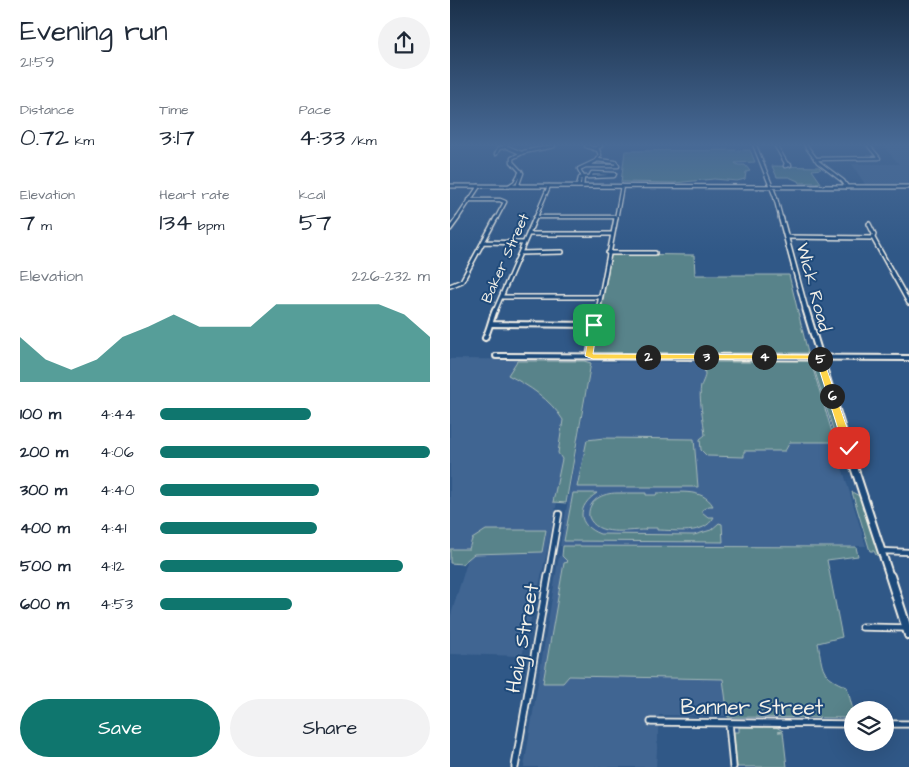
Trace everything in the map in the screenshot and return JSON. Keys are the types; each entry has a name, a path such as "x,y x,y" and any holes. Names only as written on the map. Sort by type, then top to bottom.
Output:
{"street":[{"path":"510,186 515,182"},
{"path":"519,182 520,186"},
{"path":"580,186 581,182"},
{"name":"Wick Road","path":"770,182 819,357 909,635"},
{"path":"842,182 845,187"},
{"path":"450,186 909,187"},
{"path":"450,227 479,186"},
{"name":"Baker Street","path":"485,338 492,324 491,319 549,186"},
{"path":"589,356 611,234 622,186"},
{"path":"450,286 462,282 505,202 499,200 469,200"},
{"path":"536,217 615,217"},
{"path":"869,224 875,237 873,238 909,303"},
{"path":"528,234 611,234"},
{"path":"786,237 873,238"},
{"path":"483,242 524,243"},
{"path":"520,252 562,252"},
{"path":"608,253 655,253"},
{"path":"501,297 600,297"},
{"path":"492,324 594,325"},
{"path":"496,356 909,358"},
{"name":"Haig Street","path":"515,767 559,514"},
{"path":"882,552 909,552"},
{"path":"862,627 907,628"},
{"name":"Banner Street","path":"651,722 844,724"},
{"path":"729,723 733,767"},
{"path":"894,724 909,724"}],"shaded area":[{"path":"863,182 909,182 909,186 866,186"},
{"path":"450,359 586,360 546,556 522,656 450,654 450,618 468,559 450,558"},
{"path":"592,362 810,362 866,546 560,546"},
{"path":"559,556 717,557 731,716 659,715 656,767 524,767"}],"green space":[{"path":"621,182 686,182 674,183"},
{"path":"798,182 821,183 799,183"},
{"path":"611,254 694,255 695,275 789,275 808,353 594,353"},
{"path":"706,359 810,359 835,442 790,442 785,451 744,451 744,457 707,456 701,450 700,439 705,435 700,390 705,372 703,367 700,367 700,362 758,362 709,361"},
{"path":"517,361 584,361 591,363 566,503 553,502 562,459 558,453 563,420 558,412 538,394 508,375"},
{"path":"812,362 817,362 841,438 837,442"},
{"path":"604,438 694,439 698,487 577,487 587,440"},
{"path":"688,492 703,496 708,500 713,506 709,506 702,510 702,512 708,517 714,517 703,527 688,531 657,530 657,528 621,531 605,530 593,523 589,517 589,511 593,502 601,496 617,493 656,495 657,493"},
{"path":"852,492 861,497 880,556 876,555 874,551 870,551"},
{"path":"573,493 597,493 590,498 583,509 582,515 587,526 600,534 694,535 711,530 719,523 722,524 723,542 564,541"},
{"path":"486,530 546,530 542,552 474,554 462,564 450,563 450,549 469,549 472,539"},
{"path":"563,546 856,547 858,556 827,560 842,637 818,643 824,671 832,679 847,687 851,701 844,701 844,718 728,717 723,679 569,676 563,683 543,683 564,563 568,562 562,556"},
{"path":"739,727 776,727 783,731 778,732 783,732 787,767 737,767 734,732 739,732"}],"route":[{"path":"594,325 589,347 589,356 593,357 819,357 849,448"}]}
